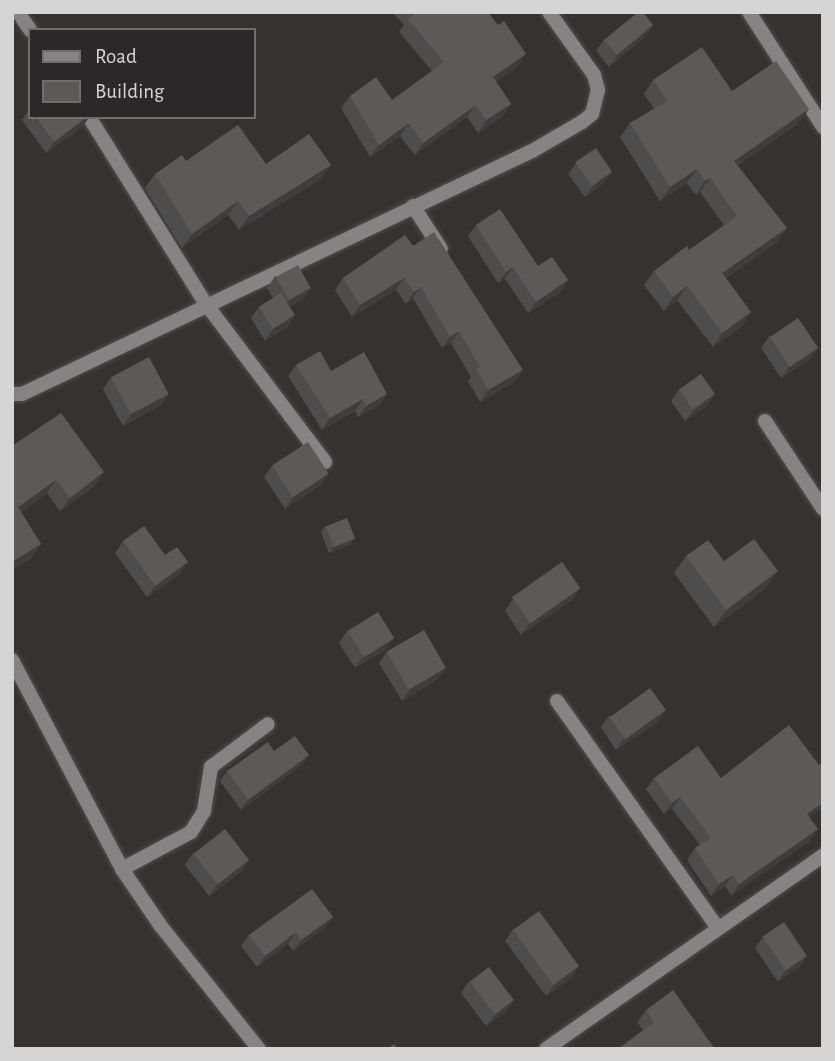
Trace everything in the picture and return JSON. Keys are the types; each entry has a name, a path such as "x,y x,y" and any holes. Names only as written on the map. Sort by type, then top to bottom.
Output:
{"street":[{"path":"18,12 29,28"},
{"path":"12,394 22,394 206,304 532,151 592,114 598,90 594,75 549,12"},
{"path":"749,12 823,127"},
{"path":"90,119 206,304 325,462"},
{"path":"413,206 451,264"},
{"path":"765,421 823,509"},
{"path":"12,660 122,869 259,1049"},
{"path":"556,701 717,927"},
{"path":"122,869 191,832 204,811 211,767 268,724"},
{"path":"546,1049 717,927 823,856"}],"building":[{"path":"412,12 488,12 498,25 504,21 526,54 493,77 511,104 486,120 476,105 423,143 409,123 379,145 350,96 376,77 392,100 444,62 408,19 414,14"},
{"path":"638,12 643,12 653,25 617,55 604,40"},
{"path":"702,47 732,91 776,61 809,109 734,161 787,228 722,273 751,312 722,333 687,286 673,297 654,271 687,246 689,250 737,216 710,178 705,181 697,169 670,187 630,123 667,101 653,80"},
{"path":"37,119 84,119 54,142"},
{"path":"238,125 266,164 309,134 331,165 249,216 238,201 192,234 155,174 182,155 186,161"},
{"path":"596,148 612,172 591,186 575,162"},
{"path":"500,209 538,266 552,257 568,280 536,302 513,267 506,272 476,225"},
{"path":"434,232 523,370 488,390 476,369 480,367 459,331 450,337 421,287 414,292 404,278 360,305 343,278 405,235 413,246"},
{"path":"298,265 311,288 289,300 276,277"},
{"path":"281,293 295,315 273,329 259,307"},
{"path":"798,318 818,348 790,367 770,337"},
{"path":"320,351 331,371 364,352 387,394 366,406 363,399 330,418 296,365"},
{"path":"149,357 169,394 131,414 111,377"},
{"path":"701,374 715,394 693,409 679,389"},
{"path":"61,413 104,472 70,498 56,480 18,507 41,544 12,562 12,446"},
{"path":"308,442 329,474 293,497 272,465"},
{"path":"347,518 355,538 334,547 326,527"},
{"path":"144,526 165,555 177,547 188,562 155,586 123,541"},
{"path":"754,539 778,571 726,610 686,556 708,540 724,561"},
{"path":"562,562 580,588 530,623 512,597"},
{"path":"378,612 394,638 364,657 347,631"},
{"path":"424,630 446,668 409,690 387,652"},
{"path":"650,688 666,710 625,739 610,717"},
{"path":"789,725 819,765 823,762 823,803 807,814 818,829 739,884 733,875 719,884 695,848 711,838 680,797 672,803 654,778 698,746 721,778"},
{"path":"295,736 309,755 248,800 227,771 268,742 274,751"},
{"path":"225,829 249,860 217,884 193,854"},
{"path":"312,889 333,917 301,940 296,932 265,956 249,935"},
{"path":"539,911 579,966 553,985 513,930"},
{"path":"784,922 807,956 785,971 762,937"},
{"path":"489,967 514,1000 495,1014 470,981"},
{"path":"673,990 715,1049 618,1049 654,1022 646,1010"}]}
